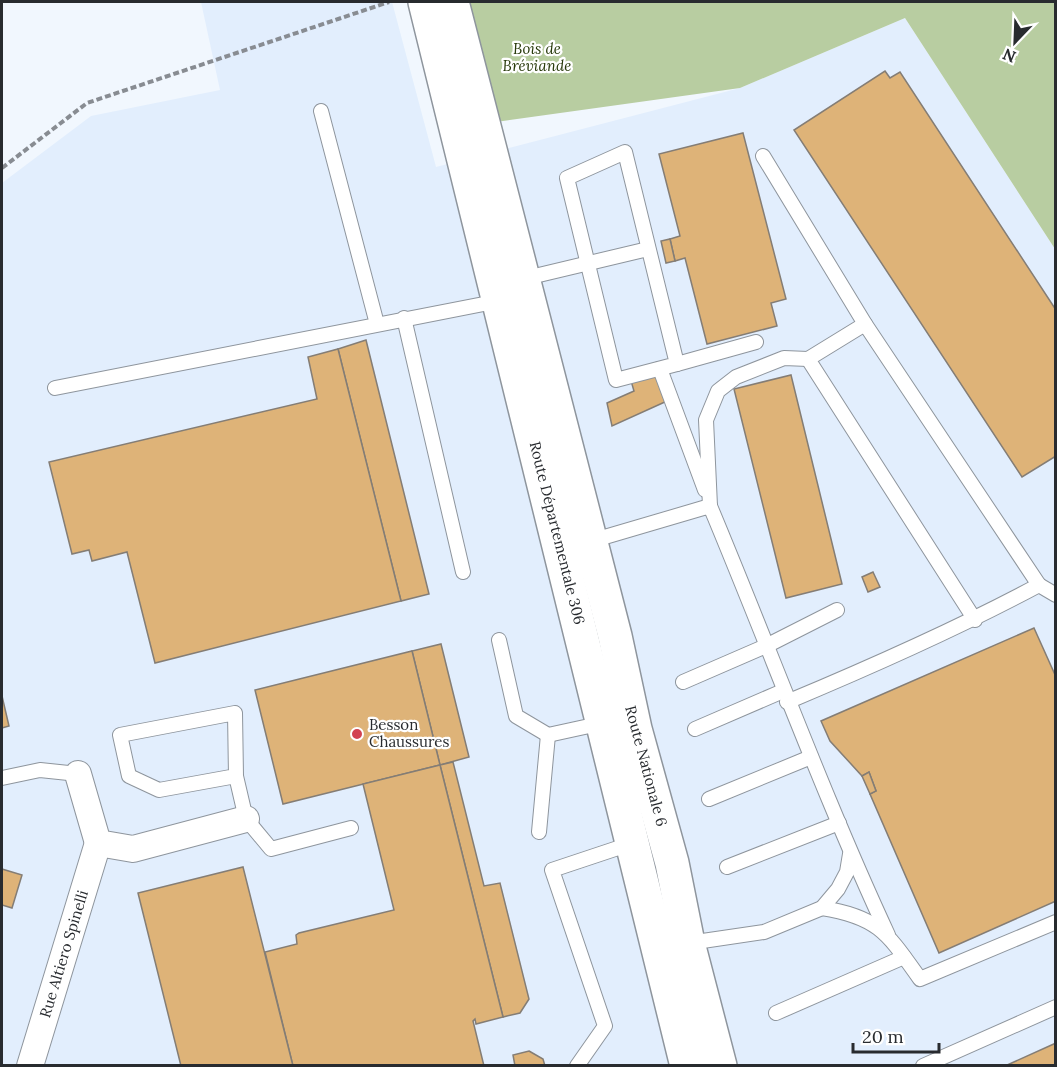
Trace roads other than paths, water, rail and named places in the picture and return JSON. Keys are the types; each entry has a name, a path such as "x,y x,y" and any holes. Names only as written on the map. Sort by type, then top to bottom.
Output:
{"main road":[{"name":"Route Départementale 306","path":"425,2 511,290 572,467"},
{"name":"Route Départementale 306","path":"452,2 511,290 619,726 633,843 673,947 687,1065"},
{"name":"Route Nationale 6","path":"572,467 589,542 615,636 619,726 672,863 673,947 720,1065"}],"street":[{"path":"78,774 98,843 134,849 246,819"},
{"name":"Rue Altiero Spinelli","path":"30,1065 98,843"}],"lane":[{"path":"321,111 377,324"},
{"path":"677,364 625,152 567,178 616,380 660,369 756,342"},
{"path":"763,156 865,324 1039,585 1056,595"},
{"path":"55,388 404,318 511,290 589,263 648,249"},
{"path":"404,318 463,572"},
{"path":"710,506 706,420 718,391 736,377 784,358 808,359 865,324"},
{"path":"808,359 975,620"},
{"path":"660,369 710,506 785,696 850,854 888,935 920,979 1056,922"},
{"path":"589,542 710,506"},
{"path":"695,729 785,696 975,620 1039,585"},
{"path":"683,682 766,646 837,610"},
{"path":"499,640 516,716 548,735 619,726"},
{"path":"236,776 159,790 129,776 120,735 235,713 236,776 246,819 271,849 351,828"},
{"path":"539,832 548,735"},
{"path":"709,799 811,757"},
{"path":"2,778 40,770 78,774"},
{"path":"728,867 839,823"},
{"path":"577,1065 605,1026 552,870 633,843"},
{"path":"673,947 764,932 822,909 838,889 847,872 850,854"},
{"path":"822,909 867,920 888,935"},
{"path":"776,1013 904,957"},
{"path":"922,1065 1056,1007"}],"place":[{"name":"Besson Chaussures","path":"357,734"}],"park label":[{"name":"Bois de Bréviande","path":"537,58"}]}
